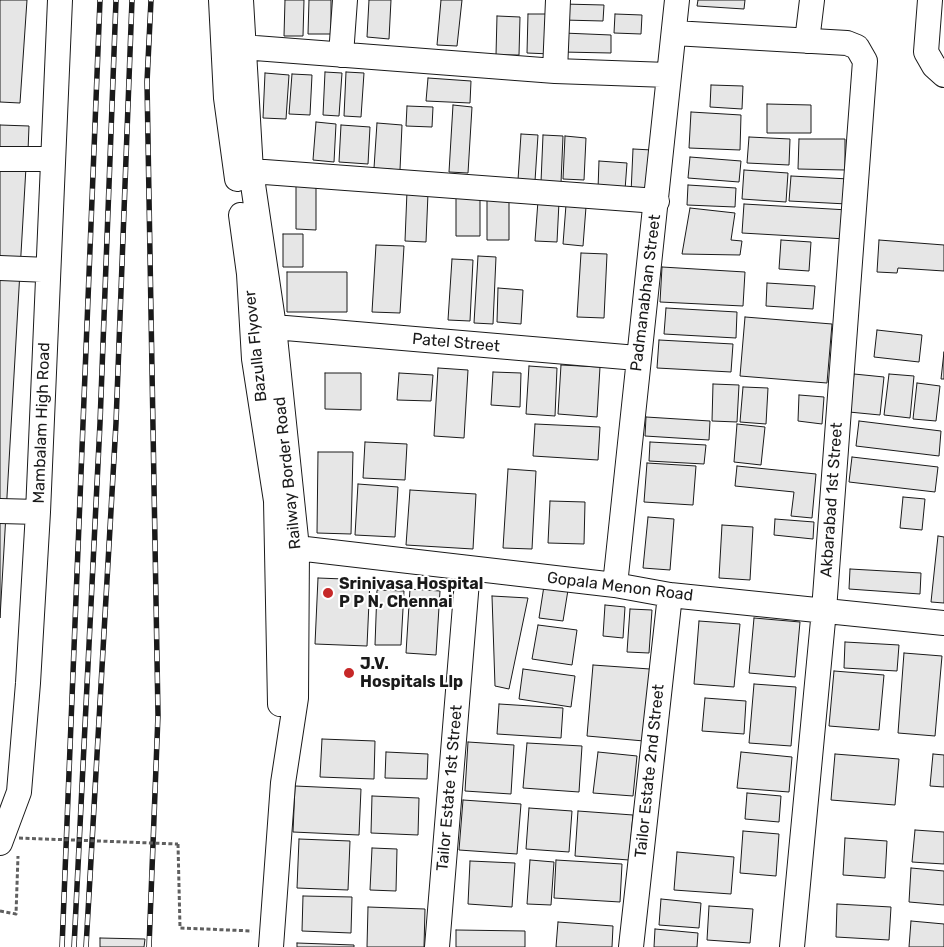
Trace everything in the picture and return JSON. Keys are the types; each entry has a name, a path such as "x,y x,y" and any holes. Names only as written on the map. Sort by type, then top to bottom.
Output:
{"street":[{"name":"Mambalam High Road","path":"0,842 28,683 38,512 60,0"},
{"name":"Bazulla Flyover","path":"221,0 226,98 249,274 254,359 276,501 284,783"},
{"name":"Railway Border Road","path":"241,0 242,47 251,171 274,327 297,548 296,698 284,783 272,939"},
{"path":"341,55 345,0"},
{"path":"555,71 558,0"},
{"name":"Padmanabhan Street","path":"614,586 637,358 657,201 668,75 677,0"},
{"path":"674,33 807,41 812,0"},
{"path":"930,0 926,52 934,66 944,75"},
{"name":"Akbarabad 1st Street","path":"792,947 824,610 866,71 862,53 857,47 847,43 807,41"},
{"path":"242,47 555,71 668,75"},
{"path":"0,159 53,159"},
{"path":"251,171 657,201"},
{"path":"0,268 48,270"},
{"name":"Patel Street","path":"274,327 637,358"},
{"path":"0,511 38,512"},
{"name":"Gopala Menon Road","path":"297,548 614,586 670,595 944,623"},
{"name":"Tailor Estate 1st Street","path":"437,947 468,569"},
{"name":"Tailor Estate 2nd Street","path":"631,947 670,595"}],"path":[{"path":"0,911 16,914 19,838 178,844 180,928 272,939"}],"building":[{"path":"0,0 27,0 20,103 0,102"},
{"path":"285,0 304,0 303,36 284,36"},
{"path":"309,0 331,0 331,34 308,34"},
{"path":"369,0 391,0 389,39 367,37"},
{"path":"441,0 462,0 457,46 437,45"},
{"path":"698,0 745,0 744,9 697,6"},
{"path":"563,4 604,5 603,21 563,20"},
{"path":"528,14 551,14 551,54 527,53"},
{"path":"615,14 642,15 641,34 614,33"},
{"path":"497,16 520,17 519,55 496,55"},
{"path":"563,33 611,35 611,53 562,52"},
{"path":"325,72 342,73 339,116 323,115"},
{"path":"346,72 364,73 361,117 344,116"},
{"path":"265,73 289,75 286,119 263,118"},
{"path":"292,74 312,75 310,115 289,114"},
{"path":"428,78 471,81 470,103 426,101"},
{"path":"711,85 743,86 742,109 710,107"},
{"path":"767,104 811,105 811,133 767,133"},
{"path":"453,105 472,107 468,173 449,172"},
{"path":"407,106 433,107 432,127 406,126"},
{"path":"691,112 741,115 740,150 689,148"},
{"path":"316,122 336,124 334,162 313,160"},
{"path":"377,123 402,125 400,170 374,168"},
{"path":"0,125 29,126 28,151 0,150"},
{"path":"341,125 370,127 368,164 339,162"},
{"path":"521,134 538,135 535,181 518,180"},
{"path":"543,135 563,136 561,183 541,182"},
{"path":"565,136 586,138 584,180 563,179"},
{"path":"749,137 790,139 789,165 747,163"},
{"path":"799,139 845,139 845,170 798,169"},
{"path":"633,149 652,150 649,194 631,193"},
{"path":"690,157 741,161 739,182 688,178"},
{"path":"599,161 627,163 625,190 598,189"},
{"path":"0,166 26,167 0,618"},
{"path":"744,170 788,173 786,202 742,199"},
{"path":"791,176 849,179 847,204 789,201"},
{"path":"296,183 316,183 316,230 296,229"},
{"path":"688,185 736,188 735,207 687,205"},
{"path":"407,191 428,193 426,242 405,241"},
{"path":"456,192 480,192 480,236 456,236"},
{"path":"487,198 509,198 509,240 487,240"},
{"path":"538,201 559,202 557,242 535,241"},
{"path":"744,204 848,210 846,239 742,233"},
{"path":"566,205 586,207 583,246 563,244"},
{"path":"690,208 735,213 731,240 742,241 740,255 682,254"},
{"path":"283,234 303,234 303,267 283,267"},
{"path":"781,240 811,242 809,271 779,269"},
{"path":"879,240 944,245 944,271 898,268 897,273 877,272"},
{"path":"376,245 404,246 400,313 372,312"},
{"path":"581,253 607,254 604,318 577,317"},
{"path":"478,256 496,257 493,324 474,323"},
{"path":"452,259 473,260 470,321 448,320"},
{"path":"662,267 745,272 743,306 660,302"},
{"path":"287,272 347,272 347,312 287,312"},
{"path":"767,283 815,286 813,309 766,306"},
{"path":"498,288 523,290 521,324 497,322"},
{"path":"666,308 737,312 736,338 664,334"},
{"path":"745,317 832,324 827,383 740,376"},
{"path":"877,330 922,335 919,362 874,357"},
{"path":"659,340 733,344 731,372 657,368"},
{"path":"944,352 944,379 941,379"},
{"path":"561,365 600,367 597,417 558,414"},
{"path":"529,366 557,368 555,416 526,414"},
{"path":"438,368 468,370 464,438 434,436"},
{"path":"493,372 521,373 520,407 491,405"},
{"path":"325,373 361,373 361,410 325,409"},
{"path":"399,373 433,375 431,401 397,400"},
{"path":"854,374 884,377 880,415 849,412"},
{"path":"889,374 914,376 910,418 884,415"},
{"path":"917,383 940,386 936,421 913,419"},
{"path":"713,384 739,385 737,422 712,421"},
{"path":"743,387 768,388 766,424 740,422"},
{"path":"799,395 824,397 822,424 798,421"},
{"path":"646,417 710,421 709,440 645,436"},
{"path":"859,421 941,431 939,456 856,446"},
{"path":"535,424 600,427 598,460 533,456"},
{"path":"737,424 765,427 761,465 734,462"},
{"path":"365,442 407,444 405,480 363,478"},
{"path":"650,442 706,445 704,464 649,461"},
{"path":"318,452 353,452 351,534 317,533"},
{"path":"852,457 938,467 935,492 849,482"},
{"path":"647,463 696,466 693,505 644,502"},
{"path":"737,466 816,474 812,518 791,516 794,492 735,486"},
{"path":"508,469 536,471 532,549 503,548"},
{"path":"358,484 398,487 395,537 355,535"},
{"path":"410,490 476,494 473,549 406,545"},
{"path":"903,497 925,499 922,530 900,528"},
{"path":"550,501 585,502 584,544 548,543"},
{"path":"648,517 674,519 670,570 643,568"},
{"path":"775,519 814,522 813,539 774,535"},
{"path":"722,525 753,527 750,580 719,578"},
{"path":"938,536 944,537 944,603 931,602"},
{"path":"850,569 921,573 920,594 849,589"},
{"path":"318,578 370,580 367,646 315,644"},
{"path":"544,586 568,590 563,621 539,618"},
{"path":"410,589 440,591 436,655 406,653"},
{"path":"377,590 404,591 401,645 375,645"},
{"path":"492,596 528,598 509,689 495,686"},
{"path":"605,605 625,607 623,638 603,636"},
{"path":"630,609 652,610 649,653 627,652"},
{"path":"754,618 800,622 795,677 749,673"},
{"path":"699,621 740,624 734,687 694,684"},
{"path":"538,625 577,630 572,665 532,659"},
{"path":"845,642 899,645 897,671 844,668"},
{"path":"904,653 942,656 935,736 898,733"},
{"path":"593,665 650,669 644,741 587,736"},
{"path":"523,669 575,676 571,707 519,699"},
{"path":"834,671 884,675 879,730 829,726"},
{"path":"754,684 796,687 791,746 749,743"},
{"path":"705,698 746,701 744,734 702,731"},
{"path":"499,704 563,708 561,738 497,734"},
{"path":"322,739 375,741 374,779 320,777"},
{"path":"468,742 514,745 511,794 465,791"},
{"path":"527,743 582,746 579,792 523,788"},
{"path":"386,752 428,754 427,779 385,778"},
{"path":"598,752 637,756 633,796 593,793"},
{"path":"741,752 792,757 789,792 737,788"},
{"path":"835,754 899,759 895,805 831,800"},
{"path":"933,754 944,755 944,787 930,786"},
{"path":"295,786 361,789 359,835 293,832"},
{"path":"747,793 781,796 779,822 745,819"},
{"path":"372,796 419,798 418,835 371,833"},
{"path":"463,800 521,804 517,854 459,850"},
{"path":"529,808 572,811 569,852 526,849"},
{"path":"578,811 633,815 629,860 575,856"},
{"path":"915,830 944,832 944,864 912,862"},
{"path":"743,831 779,834 776,876 740,873"},
{"path":"845,838 887,841 885,878 843,875"},
{"path":"299,839 350,841 348,890 297,888"},
{"path":"372,848 397,849 396,891 370,890"},
{"path":"677,852 734,857 731,894 674,890"},
{"path":"530,860 554,862 551,905 527,904"},
{"path":"556,860 622,864 620,902 554,898"},
{"path":"470,861 515,863 512,907 468,904"},
{"path":"911,868 944,871 944,905 909,902"},
{"path":"303,896 352,897 351,933 302,931"},
{"path":"661,899 701,903 699,928 659,925"},
{"path":"837,904 891,907 889,940 836,937"},
{"path":"709,906 753,909 750,943 707,940"},
{"path":"368,907 425,909 424,947 367,947"},
{"path":"911,921 944,924 944,947 909,947"},
{"path":"558,922 613,926 612,947 556,947"},
{"path":"655,929 698,933 697,947 654,947"},
{"path":"456,930 525,931 525,947 456,947"},
{"path":"100,938 145,939 144,947 100,947"},
{"path":"297,943 354,945 354,947 297,947"}],"railway":[{"path":"62,947 100,0"},
{"path":"74,947 100,423 116,0"},
{"path":"86,947 116,423 132,0"},
{"path":"149,947 158,715 147,82 151,0"}],"place":[{"name":"Srinivasa Hospital P P N, Chennai","path":"328,593"},
{"name":"J.V. Hospitals Llp","path":"349,673"}]}
